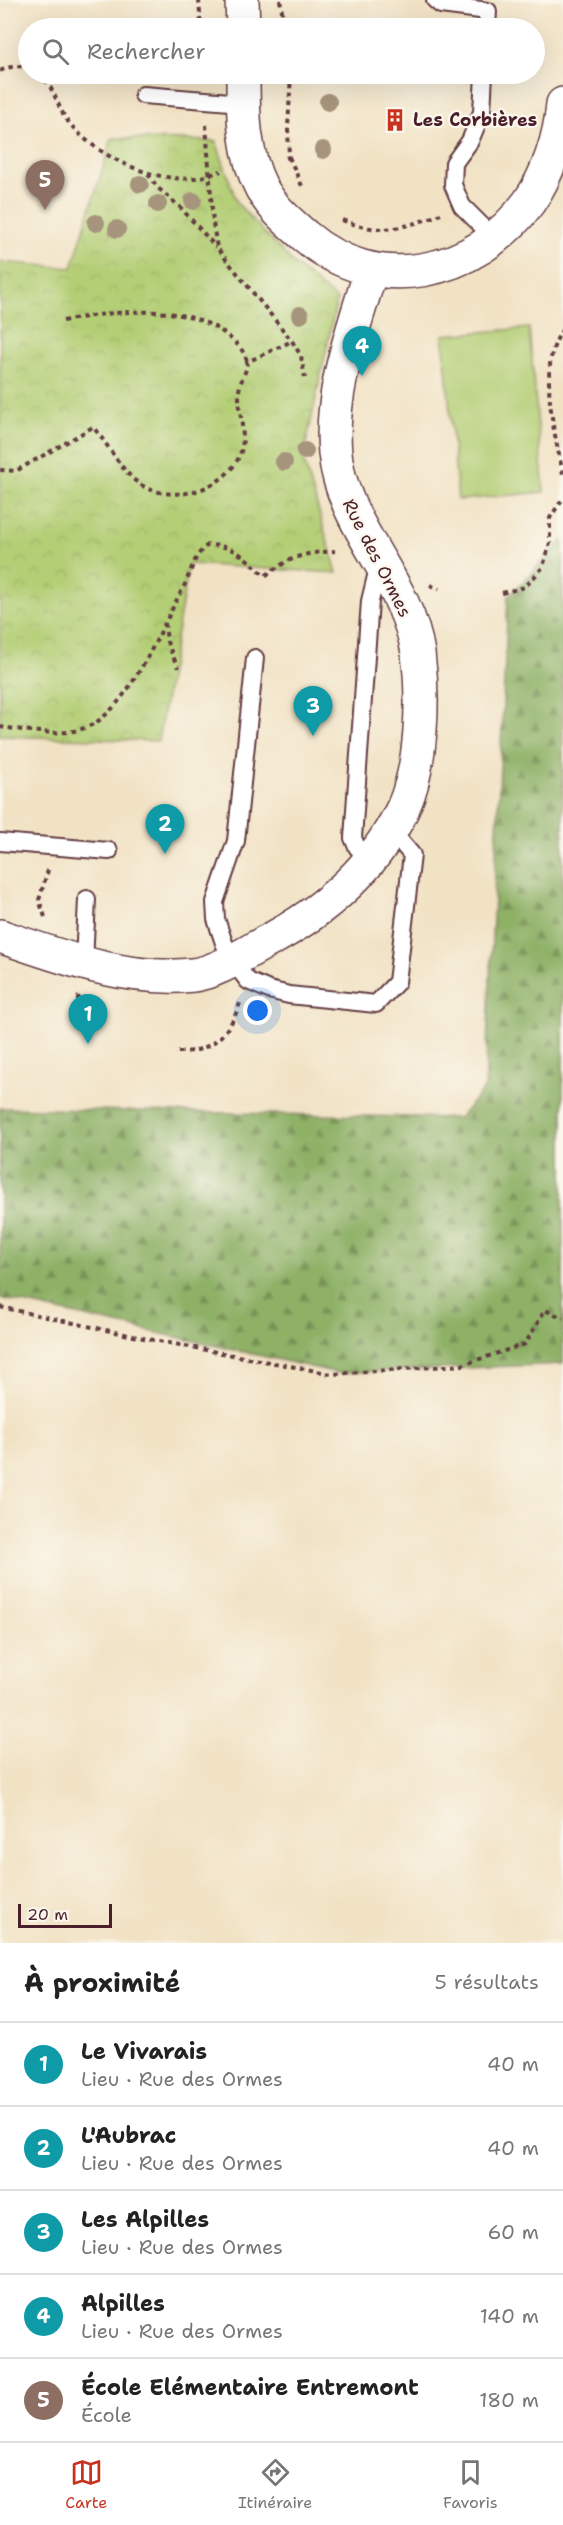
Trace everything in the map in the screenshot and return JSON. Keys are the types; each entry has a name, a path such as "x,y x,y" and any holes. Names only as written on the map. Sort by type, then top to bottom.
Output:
{"street":[{"path":"242,0 243,18"},
{"path":"243,88 244,124 252,164 263,190 281,215 319,248 346,263 370,270 412,272 441,267 462,259 494,237 529,202 543,177 562,121 563,104"},
{"name":"Rue des Ormes","path":"0,936 84,963 152,976 195,975 240,970 347,886 369,861 403,807 414,772 420,700 418,653 402,601 346,499 336,465 334,448 339,384 370,270"}],"lane":[{"path":"435,0 441,5 488,11 488,18"},
{"path":"483,84 482,112 470,141 454,164 453,185 462,206 494,237"},
{"path":"143,95 203,100 243,88"},
{"path":"369,861 357,847 353,838 373,551"},
{"path":"255,658 236,842 215,902 216,919 240,970 269,990 289,995 376,1004 397,982 412,855 390,829"},
{"path":"0,842 109,851"},
{"path":"84,963 87,899"}],"path":[{"path":"199,0 200,18"},
{"path":"280,0 283,18"},
{"path":"0,71 8,67 18,66"},
{"path":"47,84 52,90 60,110 81,136 102,152 148,173 193,178 231,168"},
{"path":"290,84 289,157 293,170 307,191"},
{"path":"203,100 217,248"},
{"path":"280,159 289,157"},
{"path":"148,173 158,188 180,207 217,248 292,341 301,356 305,370 305,387"},
{"path":"340,219 367,229 386,230 404,228 462,206"},
{"path":"0,470 16,471 93,427 133,479 147,489 165,494 185,494 208,486 227,473 239,456 242,443 239,392 241,380 247,370 247,362 245,354 220,330 212,324 159,312 98,314 63,321"},
{"path":"563,329 554,346 549,378 552,421 563,474"},
{"path":"247,362 292,341"},
{"path":"502,593 525,587 543,567 550,543 550,518 563,498"},
{"path":"0,727 64,732 87,728 102,719 126,692 188,578 196,556 207,545 230,547 239,552 265,576 294,558 312,552 373,551"},
{"path":"165,622 168,642 178,668"},
{"path":"49,925 39,900 57,847"},
{"path":"178,1052 198,1051 209,1047 219,1039 237,1012 240,970"},
{"path":"0,1307 138,1337 332,1374 462,1365 525,1344 545,1310 563,1318"}],"green space":[{"path":"112,138 216,141 237,203 294,264 337,300 303,458 337,573 189,564 158,741 0,736 0,262 72,268"},
{"path":"529,328 544,492 458,500 443,335"},
{"path":"563,540 563,1364 338,1373 0,1298 0,1108 459,1118 485,1088 508,597"}],"place":[{"name":"Les Corbières","path":"395,120"},
{"name":"École Elémentaire Entremont","path":"45,210"},
{"name":"Alpilles","path":"362,376"},
{"name":"Les Alpilles","path":"313,736"},
{"name":"L'Aubrac","path":"165,854"},
{"name":"Le Vivarais","path":"88,1044"}]}
